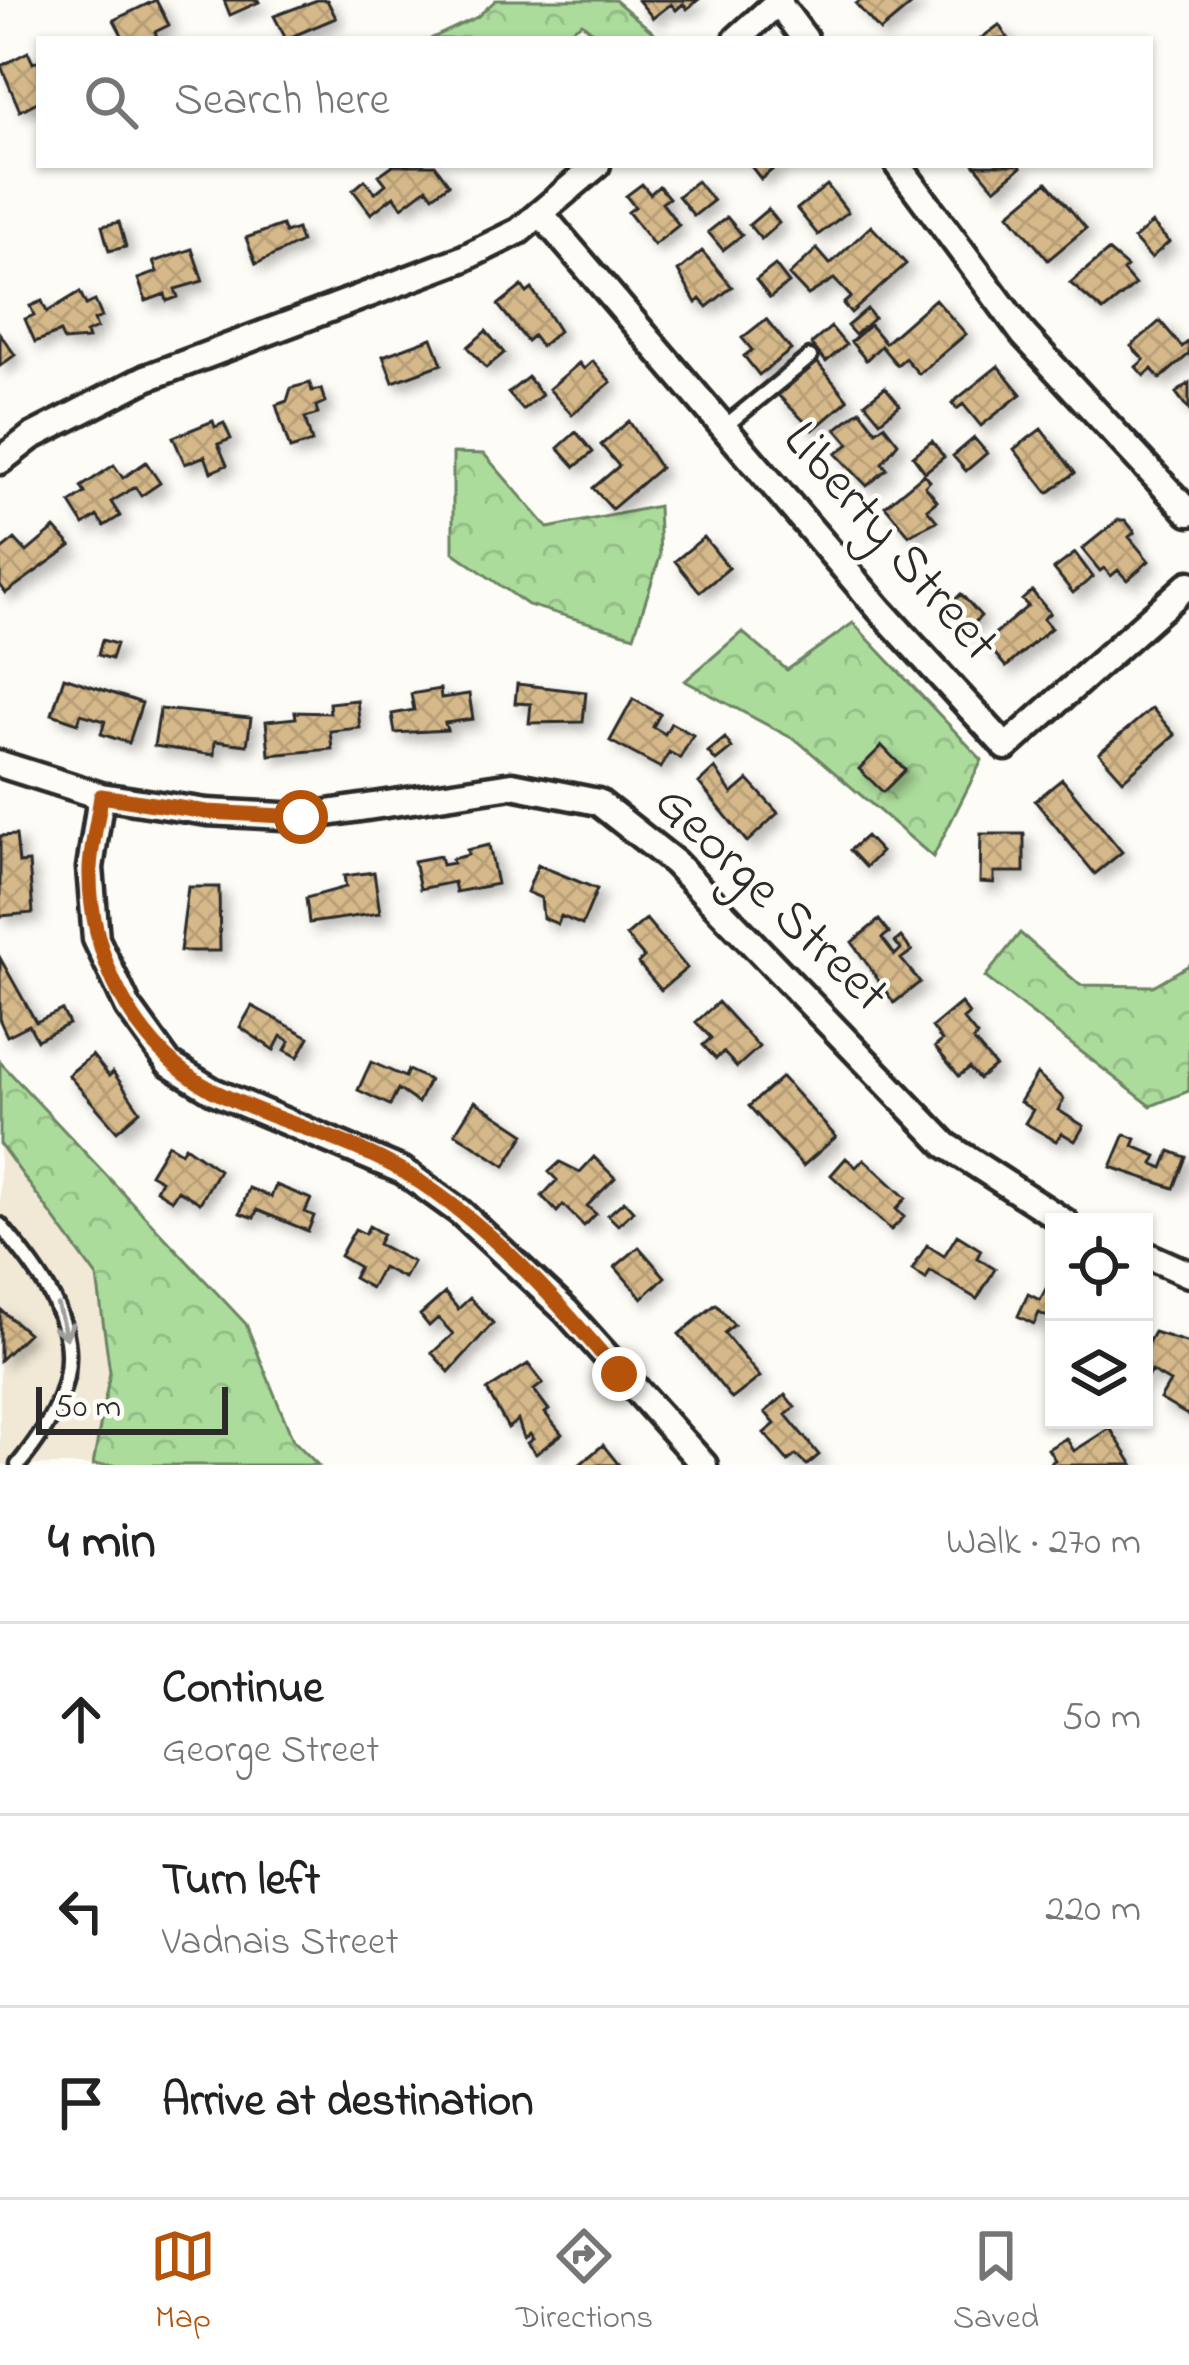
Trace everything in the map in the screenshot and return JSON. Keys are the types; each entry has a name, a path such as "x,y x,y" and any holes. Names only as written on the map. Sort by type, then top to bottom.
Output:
{"street":[{"path":"740,36 778,1 803,36"},
{"path":"0,461 31,437 146,378 462,259 542,215 594,168"},
{"path":"900,168 1024,335 1189,513"},
{"name":"Liberty Street","path":"542,215 1006,747 1189,584"},
{"name":"George Street","path":"0,764 101,796 207,812 301,817 512,785 598,802 674,862 946,1145 1052,1213"},
{"path":"101,796 90,868 96,939 128,1007 169,1064 213,1090 403,1172 460,1212 566,1311 704,1465"},
{"path":"1153,1259 1189,1274"}],"lane":[{"path":"724,428 810,358"},
{"path":"0,1225 65,1315 70,1362 52,1416 18,1465"}],"shaded area":[{"path":"0,1131 250,1405 177,1465 0,1465"}],"green space":[{"path":"496,0 615,0 657,36 597,36 582,23 562,36 436,36 477,17"},
{"path":"453,453 484,454 548,528 658,506 660,557 634,636 528,605 453,552"},
{"path":"853,623 982,760 933,857 799,742 685,681 742,632 787,670"},
{"path":"1020,933 1080,985 1153,986 1189,965 1189,1091 1151,1106 985,977"},
{"path":"0,1062 246,1324 293,1440 318,1465 93,1465 110,1372 97,1277 0,1144"}],"building":[{"path":"156,0 169,25 155,32 157,36 122,36 114,20"},
{"path":"224,0 258,0 259,2 230,15"},
{"path":"327,0 336,18 284,36 274,16"},
{"path":"638,0 698,0 687,9 683,4 676,10 671,4 653,18"},
{"path":"861,0 917,0 880,31 856,4"},
{"path":"999,25 1006,36 984,36"},
{"path":"28,52 36,62 36,103 20,111 1,66"},
{"path":"389,168 437,168 449,184 433,196 427,188 402,207 394,196 371,214 353,190 365,180 375,193 386,184 379,175"},
{"path":"752,168 774,168 761,179"},
{"path":"978,168 1020,168 995,189"},
{"path":"697,181 713,201 694,216 678,196"},
{"path":"1047,182 1086,228 1048,260 1009,214"},
{"path":"642,184 650,194 659,186 669,198 662,203 679,225 654,245 628,212 635,207 626,196"},
{"path":"827,185 848,212 818,235 797,209"},
{"path":"768,209 779,223 761,239 749,225"},
{"path":"727,217 742,235 723,250 708,232"},
{"path":"119,222 126,247 109,251 102,226"},
{"path":"1152,223 1169,242 1151,258 1134,239"},
{"path":"282,225 285,233 297,229 301,242 256,264 246,238"},
{"path":"871,226 906,264 851,313 843,304 851,297 834,279 808,295 789,275 817,249 830,264"},
{"path":"192,249 203,281 175,289 178,297 167,301 165,294 146,301 138,279 157,272 153,262"},
{"path":"702,251 732,287 707,307 700,299 696,303 678,271"},
{"path":"1108,251 1127,267 1123,271 1135,285 1103,311 1070,283"},
{"path":"775,265 789,283 770,298 756,280"},
{"path":"522,286 527,293 532,289 559,331 541,346 533,336 527,341 498,305"},
{"path":"80,292 86,305 95,301 102,317 94,320 97,328 86,333 88,339 64,341 60,332 35,342 25,319 34,315 30,306 42,301 47,312"},
{"path":"935,299 966,334 919,374 905,358 897,365 881,346 866,360 851,342 870,325 885,343"},
{"path":"867,309 874,318 855,335 847,326"},
{"path":"766,319 791,350 759,375 744,356 752,350 742,338"},
{"path":"1160,321 1182,347 1189,341 1189,354 1160,379 1152,369 1144,376 1136,367 1144,360 1131,346"},
{"path":"831,327 846,345 826,362 811,344"},
{"path":"486,331 504,353 486,368 468,347"},
{"path":"0,334 15,355 0,366"},
{"path":"432,338 442,364 393,382 383,356"},
{"path":"593,361 611,382 572,415 549,389 579,363 584,369"},
{"path":"817,362 848,400 813,430 778,395"},
{"path":"998,366 1021,394 981,426 963,404 957,409 952,403"},
{"path":"528,377 542,395 523,410 508,393"},
{"path":"310,383 312,391 321,389 325,402 316,406 318,414 305,418 312,442 290,449 276,405 287,401 291,388"},
{"path":"1189,383 1189,410 1176,393"},
{"path":"885,387 900,405 880,421 865,403"},
{"path":"860,410 876,431 884,425 898,443 882,463 887,469 867,486 836,454 849,444 836,429"},
{"path":"213,421 215,427 224,423 231,439 218,444 227,465 211,472 205,456 185,464 173,437"},
{"path":"629,421 660,468 612,509 593,488 619,466 601,445"},
{"path":"1041,429 1075,473 1048,493 1014,449"},
{"path":"576,432 593,452 575,467 558,448"},
{"path":"974,438 987,453 966,471 953,456"},
{"path":"932,441 944,457 925,472 913,456"},
{"path":"146,462 160,483 141,496 135,487 111,502 120,516 104,526 97,516 84,525 70,503 85,493 81,487 114,465 123,478"},
{"path":"924,474 930,481 925,486 937,501 927,509 937,521 909,535 885,506"},
{"path":"1118,520 1125,520 1135,532 1129,537 1149,561 1127,580 1118,570 1111,576 1104,568 1100,571 1082,549"},
{"path":"55,528 71,546 6,593 0,585 0,551 15,539 27,552"},
{"path":"704,537 729,568 700,592 675,561"},
{"path":"1075,553 1093,577 1073,593 1054,569"},
{"path":"1032,591 1050,613 1043,619 1051,628 1006,667 985,642 1028,606 1022,600"},
{"path":"961,594 981,616 965,632 944,610"},
{"path":"102,640 116,644 111,659 98,655"},
{"path":"64,677 142,703 129,743 101,734 105,721 81,714 78,723 52,714"},
{"path":"517,684 586,692 583,722 529,723 531,704 515,703"},
{"path":"440,689 441,698 469,694 473,719 445,723 447,730 395,733 392,714 414,710 411,694"},
{"path":"633,699 660,714 653,727 665,734 671,723 693,735 680,758 669,752 661,768 610,741"},
{"path":"357,700 360,728 330,731 332,749 269,755 266,721 296,718 295,712 330,713 329,703"},
{"path":"1152,708 1175,735 1123,780 1099,753"},
{"path":"160,709 251,718 247,745 215,741 214,755 154,746"},
{"path":"725,738 732,748 716,761 708,752"},
{"path":"882,746 905,770 883,792 859,769"},
{"path":"715,768 732,794 748,780 778,813 747,842 699,783"},
{"path":"1062,779 1122,852 1095,874 1035,801"},
{"path":"981,834 1024,834 1024,872 994,872 994,883 980,882"},
{"path":"16,835 19,863 29,862 33,913 0,916 0,836"},
{"path":"866,836 881,852 866,867 850,850"},
{"path":"489,845 497,884 456,892 454,882 420,889 414,861 440,856 442,865 453,863 452,859 468,855 467,850"},
{"path":"538,865 597,889 582,925 561,916 558,924 543,918 541,898 527,892"},
{"path":"374,872 380,913 309,923 306,898 346,887 344,876"},
{"path":"188,887 219,887 220,951 180,951"},
{"path":"646,919 687,968 661,990 638,963 644,957 626,936"},
{"path":"879,920 889,933 882,938 895,955 901,949 895,942 901,937 912,951 901,959 920,982 894,1003 852,942"},
{"path":"0,958 36,1022 62,1010 69,1024 37,1040 29,1025 7,1036 0,1021"},
{"path":"718,1002 759,1047 737,1067 723,1052 716,1059 703,1045 711,1038 696,1022"},
{"path":"961,1003 969,1014 963,1019 977,1036 973,1040 995,1066 979,1079 969,1068 959,1076 935,1047 942,1041 932,1027"},
{"path":"252,1006 309,1037 298,1057 285,1050 290,1041 281,1036 274,1050 240,1027"},
{"path":"92,1055 109,1076 113,1072 140,1111 117,1131 68,1075"},
{"path":"371,1062 405,1077 408,1070 429,1080 418,1103 398,1089 390,1105 358,1090"},
{"path":"1037,1074 1064,1099 1058,1110 1084,1126 1075,1141 1062,1133 1056,1141 1025,1123 1033,1110 1020,1102"},
{"path":"782,1077 836,1137 803,1166 749,1106"},
{"path":"475,1101 525,1134 505,1166 455,1133"},
{"path":"1125,1134 1136,1139 1133,1146 1157,1156 1153,1164 1163,1168 1170,1151 1186,1157 1174,1188 1111,1167"},
{"path":"168,1144 181,1152 185,1146 219,1170 200,1203 178,1190 172,1200 156,1190 161,1180 150,1174"},
{"path":"594,1157 615,1178 587,1206 596,1214 584,1226 563,1205 557,1212 542,1196 557,1180 549,1172 560,1162 580,1172"},
{"path":"846,1158 856,1167 864,1159 906,1198 896,1209 904,1217 891,1230 831,1175"},
{"path":"276,1185 311,1199 305,1212 314,1216 308,1231 257,1210 254,1218 240,1213 249,1188 271,1197"},
{"path":"624,1201 633,1211 618,1225 608,1215"},
{"path":"369,1226 383,1234 378,1244 413,1262 404,1278 382,1267 371,1288 353,1278 359,1267 340,1256 355,1229 365,1234"},
{"path":"957,1235 981,1250 977,1258 995,1269 977,1299 930,1271 926,1279 912,1270 927,1245 944,1256"},
{"path":"639,1247 665,1277 642,1298 615,1267"},
{"path":"1045,1291 1045,1316 1039,1313 1034,1324 1018,1316 1028,1294 1040,1300"},
{"path":"445,1293 458,1309 470,1298 493,1323 449,1372 432,1353 453,1334 438,1318 429,1326 420,1315"},
{"path":"716,1304 734,1325 724,1333 760,1377 732,1399 679,1334"},
{"path":"0,1309 28,1333 0,1360"},
{"path":"1153,1334 1189,1343 1189,1416 1160,1399 1170,1382 1153,1372"},
{"path":"528,1364 543,1383 534,1390 549,1410 545,1413 562,1434 536,1454 527,1443 533,1439 530,1434 524,1439 518,1420 508,1428 487,1390"},
{"path":"785,1395 795,1407 786,1415 819,1455 807,1465 796,1455 788,1461 764,1433 775,1424 765,1412"},
{"path":"1111,1429 1133,1465 1047,1465 1055,1460 1048,1449 1066,1438 1074,1451"},
{"path":"603,1445 619,1465 579,1465"}],"route":[{"path":"301,817 207,812 101,796 90,868 96,939 128,1007 169,1064 213,1090 403,1172 460,1212 506,1249 619,1374"}]}
